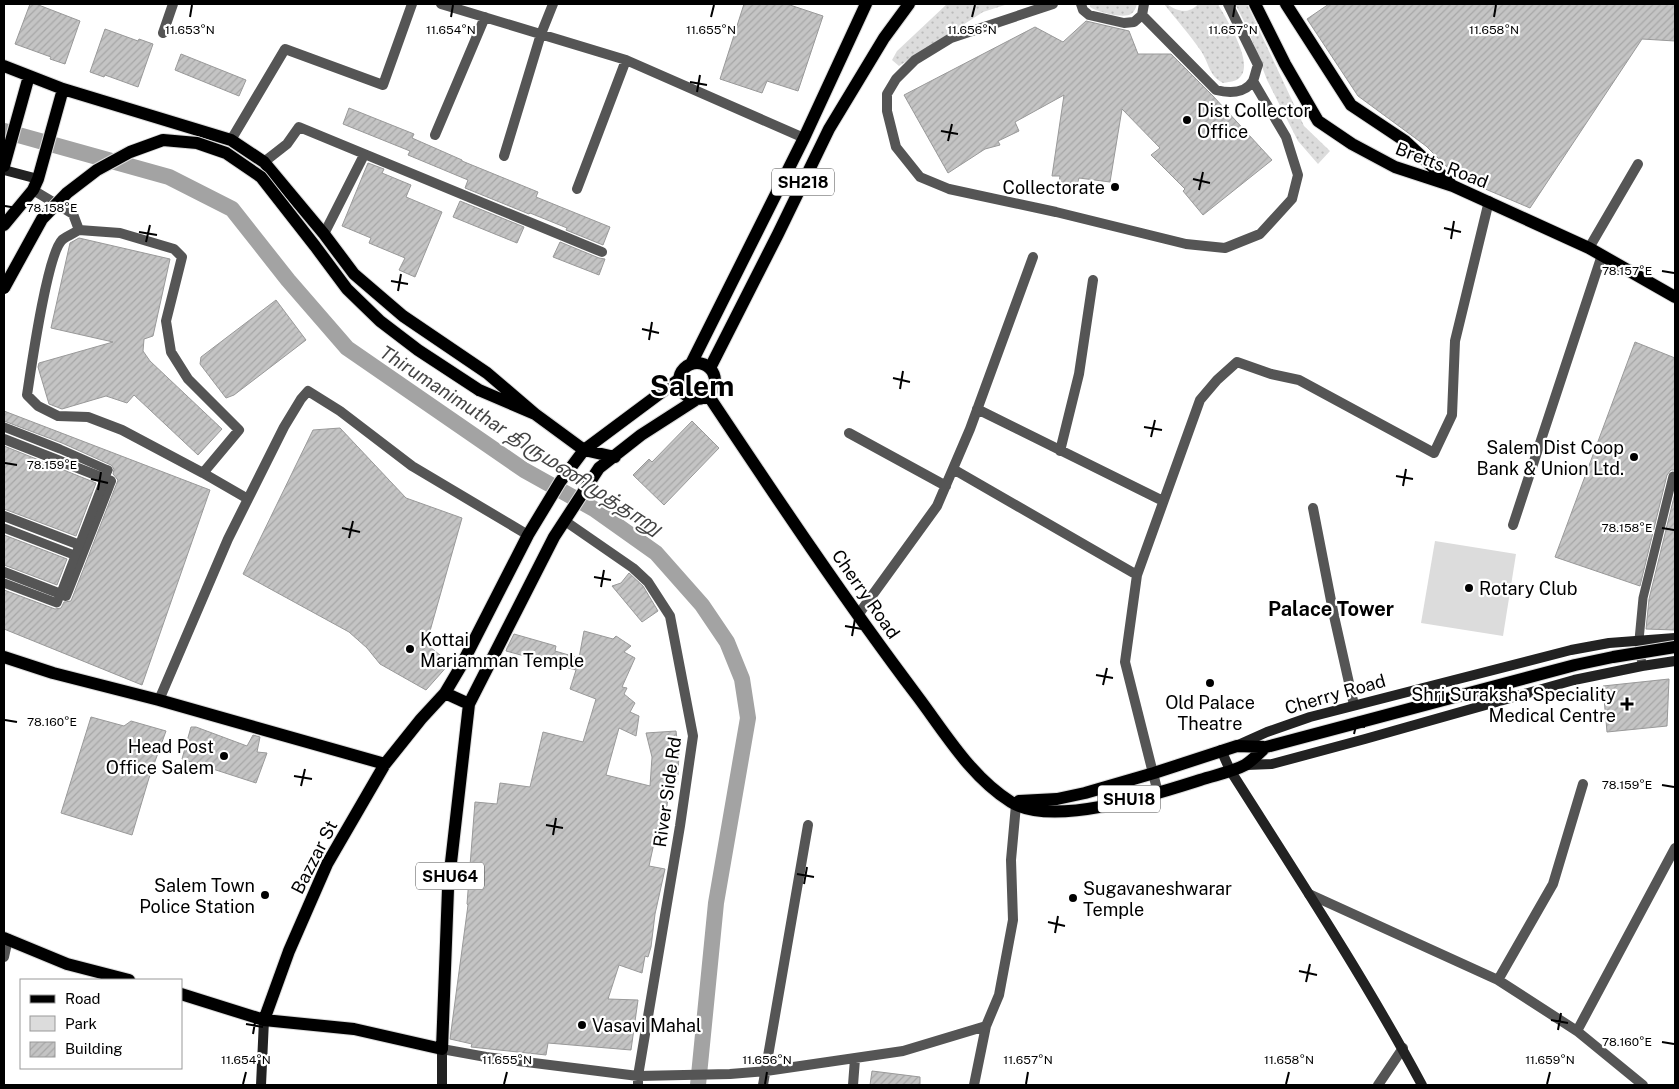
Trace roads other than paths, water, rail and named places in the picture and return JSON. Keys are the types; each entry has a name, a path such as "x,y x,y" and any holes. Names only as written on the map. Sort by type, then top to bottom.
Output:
{"main road":[{"name":"SH218","path":"692,362 804,138 866,4"},
{"name":"SH218","path":"710,368 829,129 884,38 909,4"},
{"name":"Bretts Road","path":"1255,4 1285,64 1318,120 1352,144 1395,167 1453,186 1489,201 1589,248 1675,296"},
{"path":"1286,4 1351,105 1405,141 1453,186"},
{"path":"4,66 62,92 231,140 264,162 324,234 354,274 396,310 487,373 535,414 584,450 615,457"},
{"path":"4,166 29,76"},
{"path":"4,225 36,184 62,92"},
{"path":"4,288 42,219 67,193 97,170 130,152 164,140 197,143 226,153 261,177 346,289 380,321 418,350 479,390 535,414"},
{"path":"445,693 468,704 554,537 599,468 641,435 703,397 714,385 715,379 710,368 699,362 692,362 683,368 678,380 679,386 686,396 703,397"},
{"name":"Bazzar St","path":"264,1020 289,951 327,864 385,764 421,719 445,693 462,666 531,530 560,482 584,450 678,380"},
{"name":"Cherry Road","path":"703,397 902,676 964,758 986,781 1013,803 1024,808 1049,812 1072,811 1158,793 1246,764 1266,747"},
{"path":"1237,746 1266,747 1575,665 1675,647"},
{"path":"4,657 53,673 159,700 385,764"},
{"name":"SHU64","path":"442,1049 448,889 468,704"},
{"name":"Cherry Road","path":"1013,803 1057,799 1085,793 1237,746"},
{"path":"6,938 67,964 125,979"},
{"path":"182,994 264,1020 354,1029 442,1049"}],"street":[{"path":"163,33 173,4"},
{"path":"231,140 285,49 383,85 412,4"},
{"path":"441,4 626,60 804,138"},
{"path":"504,156 541,34 553,4"},
{"path":"1053,4 951,38 915,60 896,79 887,94 889,120 896,147 920,177 949,189 1056,212 1186,244 1225,248 1260,234 1292,199 1298,175 1286,137 1253,81"},
{"path":"1081,4 1083,10 1089,15 1124,23 1134,22 1142,15 1144,4"},
{"path":"1142,15 1216,90 1230,93 1244,89 1253,81 1258,65 1228,4"},
{"path":"435,134 485,17"},
{"path":"577,190 626,60"},
{"path":"264,162 287,144 299,127 602,252"},
{"path":"324,234 364,154"},
{"path":"1589,248 1638,164"},
{"path":"4,166 36,184 73,214 79,230"},
{"path":"1158,793 1125,662 1136,575 1200,400 1237,362 1271,374 1299,380 1434,453 1452,415 1455,341 1489,201"},
{"path":"203,473 239,430 188,379 171,352 166,321 182,258 174,249 120,233 79,230 62,241 52,262 36,336 27,395 38,406 58,416 88,417 122,430 248,499"},
{"path":"1513,525 1602,255"},
{"path":"858,615 937,506 977,409 1033,257"},
{"path":"1060,451 1079,374 1093,280"},
{"path":"159,700 228,539 284,427 301,398 308,392 340,411 412,466 531,530"},
{"path":"977,409 1163,501"},
{"path":"850,433 946,486"},
{"path":"4,439 111,481 66,596 4,572"},
{"path":"953,469 1136,575"},
{"path":"1313,508 1354,705"},
{"path":"4,516 85,547"},
{"name":"River Side Rd","path":"565,521 633,568 648,582 670,616 693,736 638,1081"},
{"name":"Cherry Road","path":"1237,746 1267,732 1310,717 1570,650 1639,640 1675,638"},
{"path":"1246,764 1272,764 1565,682 1675,661"},
{"path":"1221,750 1230,770 1309,894 1403,1048 1422,1085"},
{"path":"1498,980 1553,884 1583,784"},
{"path":"974,1085 986,1026 999,995 1013,920 1011,860 1013,803"},
{"path":"763,1085 808,825"},
{"path":"1577,1031 1675,848"},
{"path":"1309,894 1498,980 1577,1031 1630,1082 1643,1085"},
{"path":"4,957 6,938"},
{"name":"Bazzar St","path":"261,1085 264,1020"},
{"path":"442,1085 442,1049 638,1081 766,1071 855,1059 903,1051 986,1026"},
{"path":"1378,1085 1403,1048"},
{"path":"853,1085 855,1059"}],"lane":[{"path":"4,427 108,470 56,603 4,583"},
{"path":"1642,666 1639,640 1643,598 1673,476"},
{"path":"4,528 74,555"}],"waterway":[{"name":"Thirumanimuthar திருமணிமுத்தாறு","path":"4,131 169,177 232,209 288,280 347,348 524,470 594,509 656,553 702,605 727,642 742,679 748,718 716,903 698,1085"}],"place":[{"name":"Dist Collector Office","path":"1187,120"},
{"name":"Collectorate","path":"1115,187"},
{"name":"Salem Dist Coop Bank & Union Ltd.","path":"1634,457"},
{"name":"Rotary Club","path":"1469,588"},
{"name":"Kottai Mariamman Temple","path":"410,649"},
{"name":"Old Palace Theatre","path":"1210,683"},
{"name":"Shri Suraksha Speciality Medical Centre","path":"1627,704"},
{"name":"Head Post Office Salem","path":"224,756"},
{"name":"Salem Town Police Station","path":"265,895"},
{"name":"Sugavaneshwarar Temple","path":"1073,898"},
{"name":"Vasavi Mahal","path":"582,1025"}],"district":[{"name":"Salem","path":"692,385"},
{"name":"Palace Tower","path":"1331,609"}]}
